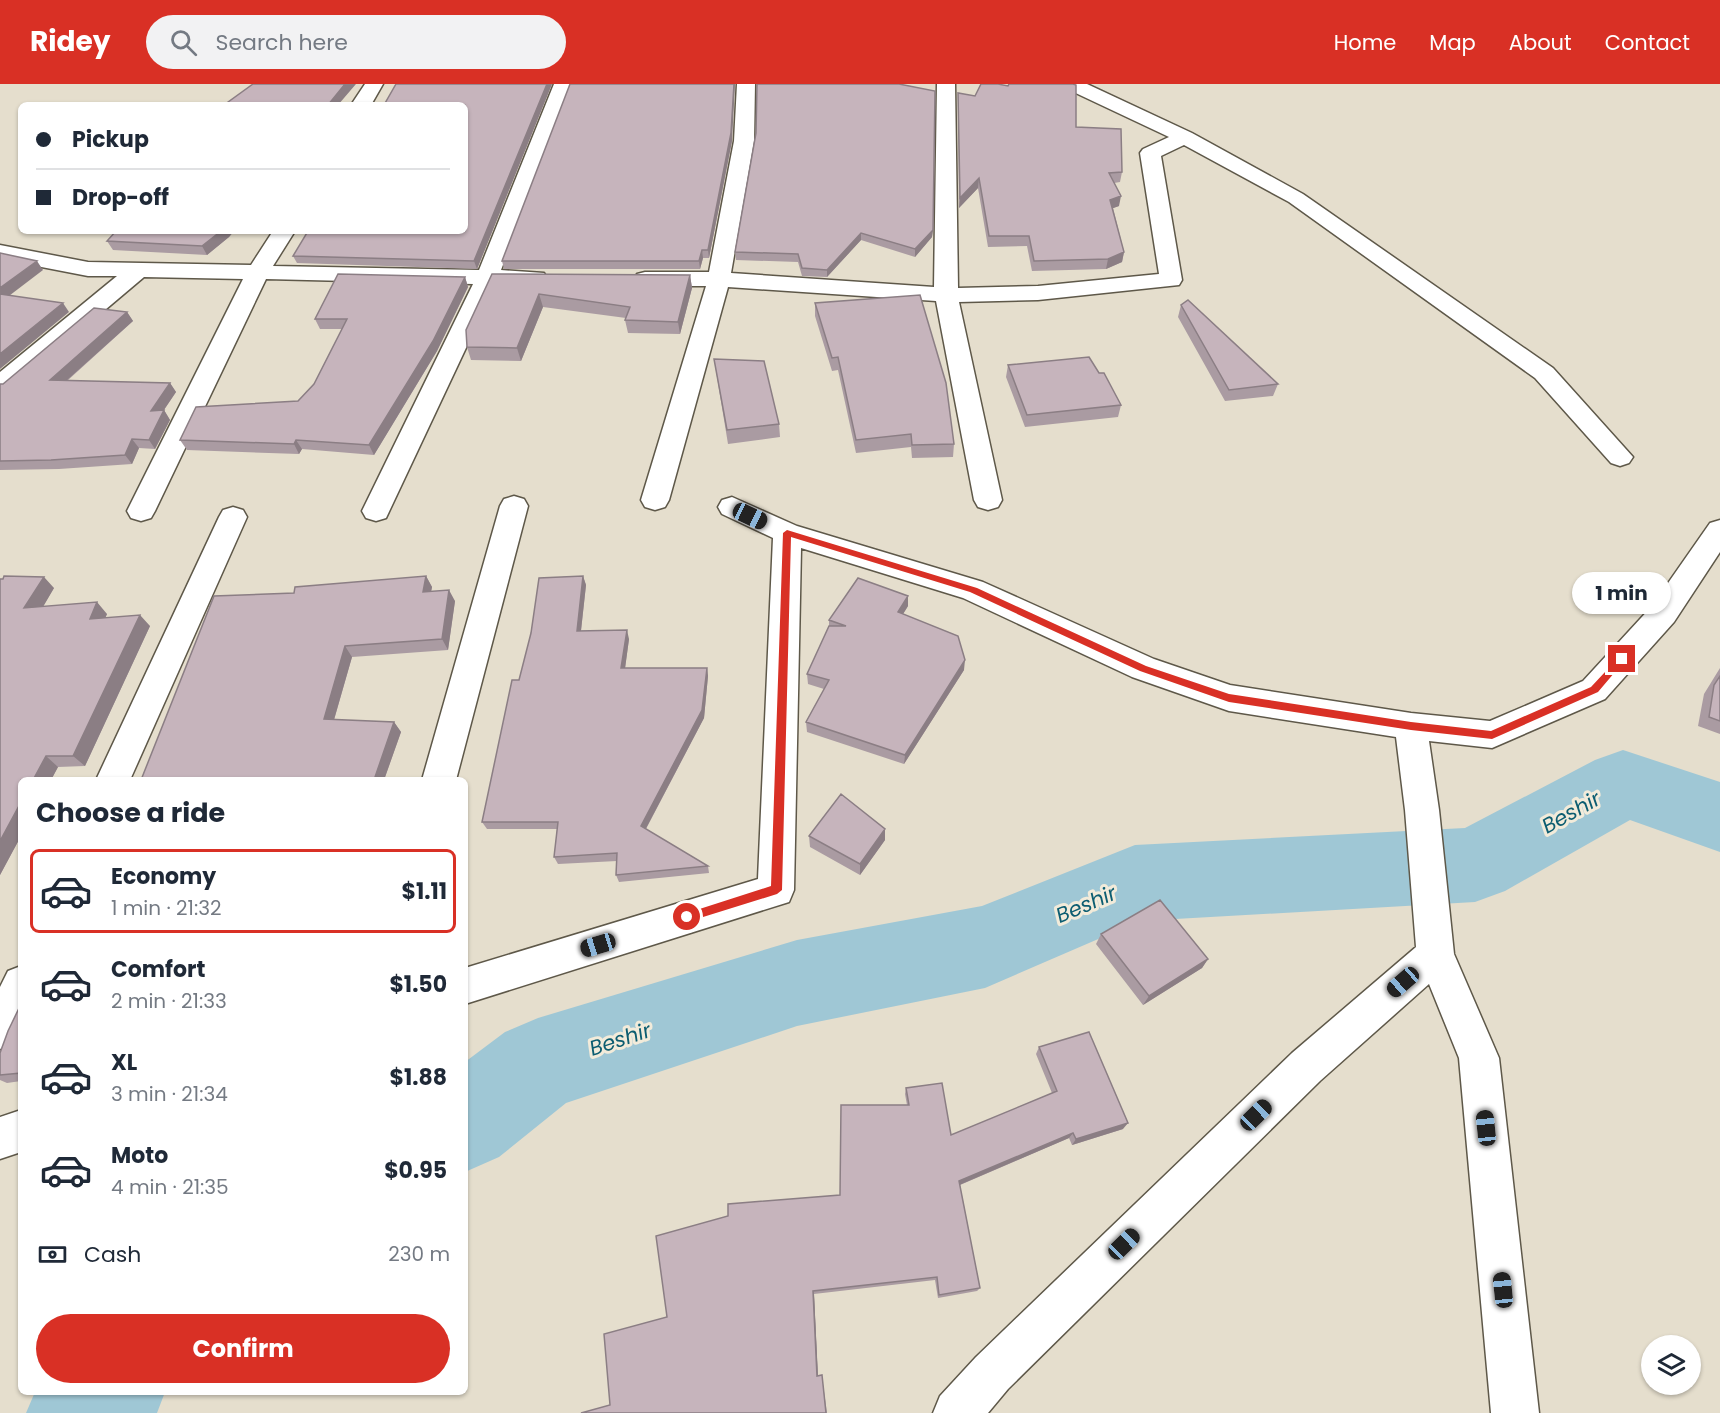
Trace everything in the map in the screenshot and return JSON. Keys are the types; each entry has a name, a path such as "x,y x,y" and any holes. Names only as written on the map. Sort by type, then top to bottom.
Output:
{"street":[{"path":"363,102 374,84"},
{"path":"376,511 487,278 563,84"},
{"path":"655,500 719,279 744,141 746,84"},
{"path":"946,84 946,295 988,500"},
{"path":"1072,84 1185,137 1296,198 1374,251 1544,373 1620,458"},
{"path":"620,279 719,279 946,295 1038,293 1171,280 1150,153 1185,137"},
{"path":"141,511 257,274 282,234"},
{"path":"0,252 88,269 554,278"},
{"path":"0,385 137,271"},
{"path":"440,777 514,506"},
{"path":"732,507 787,533 974,590 1143,668 1229,698 1411,726 1492,735 1594,690 1663,614 1720,530"},
{"path":"114,777 233,517"},
{"path":"468,985 777,890 787,533"},
{"path":"1411,726 1422,810 1435,954 1479,1058 1515,1413"},
{"path":"957,1413 992,1373 1306,1067 1435,954"},
{"path":"0,1030 18,991"},
{"path":"0,1138 18,1132"}],"building":[{"path":"253,84 345,84 330,102 228,102"},
{"path":"396,84 547,84 474,261 293,256 306,234 468,234 468,102 386,102"},
{"path":"570,84 734,84 731,133 708,250 702,250 699,261 502,261"},
{"path":"757,84 899,84 935,91 933,230 915,249 861,233 827,270 802,268 798,254 735,252 756,133"},
{"path":"981,84 1008,86 1009,84 1073,84 1076,85 1076,127 1121,129 1122,172 1109,173 1121,196 1110,200 1124,252 1108,259 1034,261 1029,236 989,236 979,178 960,198 958,93 975,96"},
{"path":"113,234 217,234 202,246 107,241"},
{"path":"0,253 37,261 0,288"},
{"path":"338,274 465,277 433,341 369,445 296,440 294,444 180,440 196,407 298,401 314,384 347,319 315,319"},
{"path":"492,274 690,275 678,322 625,320 630,307 539,294 517,348 467,347 466,330"},
{"path":"0,294 63,303 0,354"},
{"path":"920,295 946,383 954,444 912,445 911,434 856,440 838,357 832,358 815,303"},
{"path":"1188,300 1278,384 1229,390 1181,305"},
{"path":"94,308 127,312 50,380 170,383 151,411 164,410 149,440 132,439 125,455 0,461 0,384 3,384"},
{"path":"1089,357 1099,373 1104,373 1121,405 1027,415 1008,365"},
{"path":"714,359 764,361 779,424 727,430"},
{"path":"4,576 44,577 24,608 97,602 90,619 140,615 73,756 46,756 35,777 18,777 18,808 0,841 0,579"},
{"path":"426,576 423,592 449,590 442,639 345,646 324,719 394,722 375,777 142,777 214,596 294,593 295,587"},
{"path":"583,576 577,631 627,630 621,668 707,668 702,710 641,826 708,866 616,875 617,853 554,857 558,822 482,822 512,680 519,680 531,633 539,578"},
{"path":"858,578 908,596 898,612 958,636 965,660 905,755 806,722 829,680 807,674 829,626 846,626 829,620"},
{"path":"1720,676 1720,721 1709,717 1714,685"},
{"path":"841,794 885,829 860,864 809,836"},
{"path":"1160,900 1208,959 1149,996 1101,934"},
{"path":"18,1010 18,1073 0,1075 0,1053"},
{"path":"1089,1032 1128,1123 1076,1139 1073,1133 959,1181 980,1288 939,1295 937,1277 813,1291 817,1376 822,1375 826,1413 581,1413 610,1405 604,1334 667,1317 656,1236 728,1216 728,1204 840,1195 841,1105 909,1105 906,1088 942,1083 951,1135 1057,1091 1039,1047"}],"waterway":[{"name":"Beshir","path":"468,1121 538,1065 797,983 985,947 1135,883 1475,865 1623,784 1720,817"},
{"name":"Beshir","path":"82,1413 106,1395"}],"route":[{"path":"687,917 777,890 787,533 974,590 1143,668 1229,698 1411,726 1492,735 1594,690 1622,659"}]}
